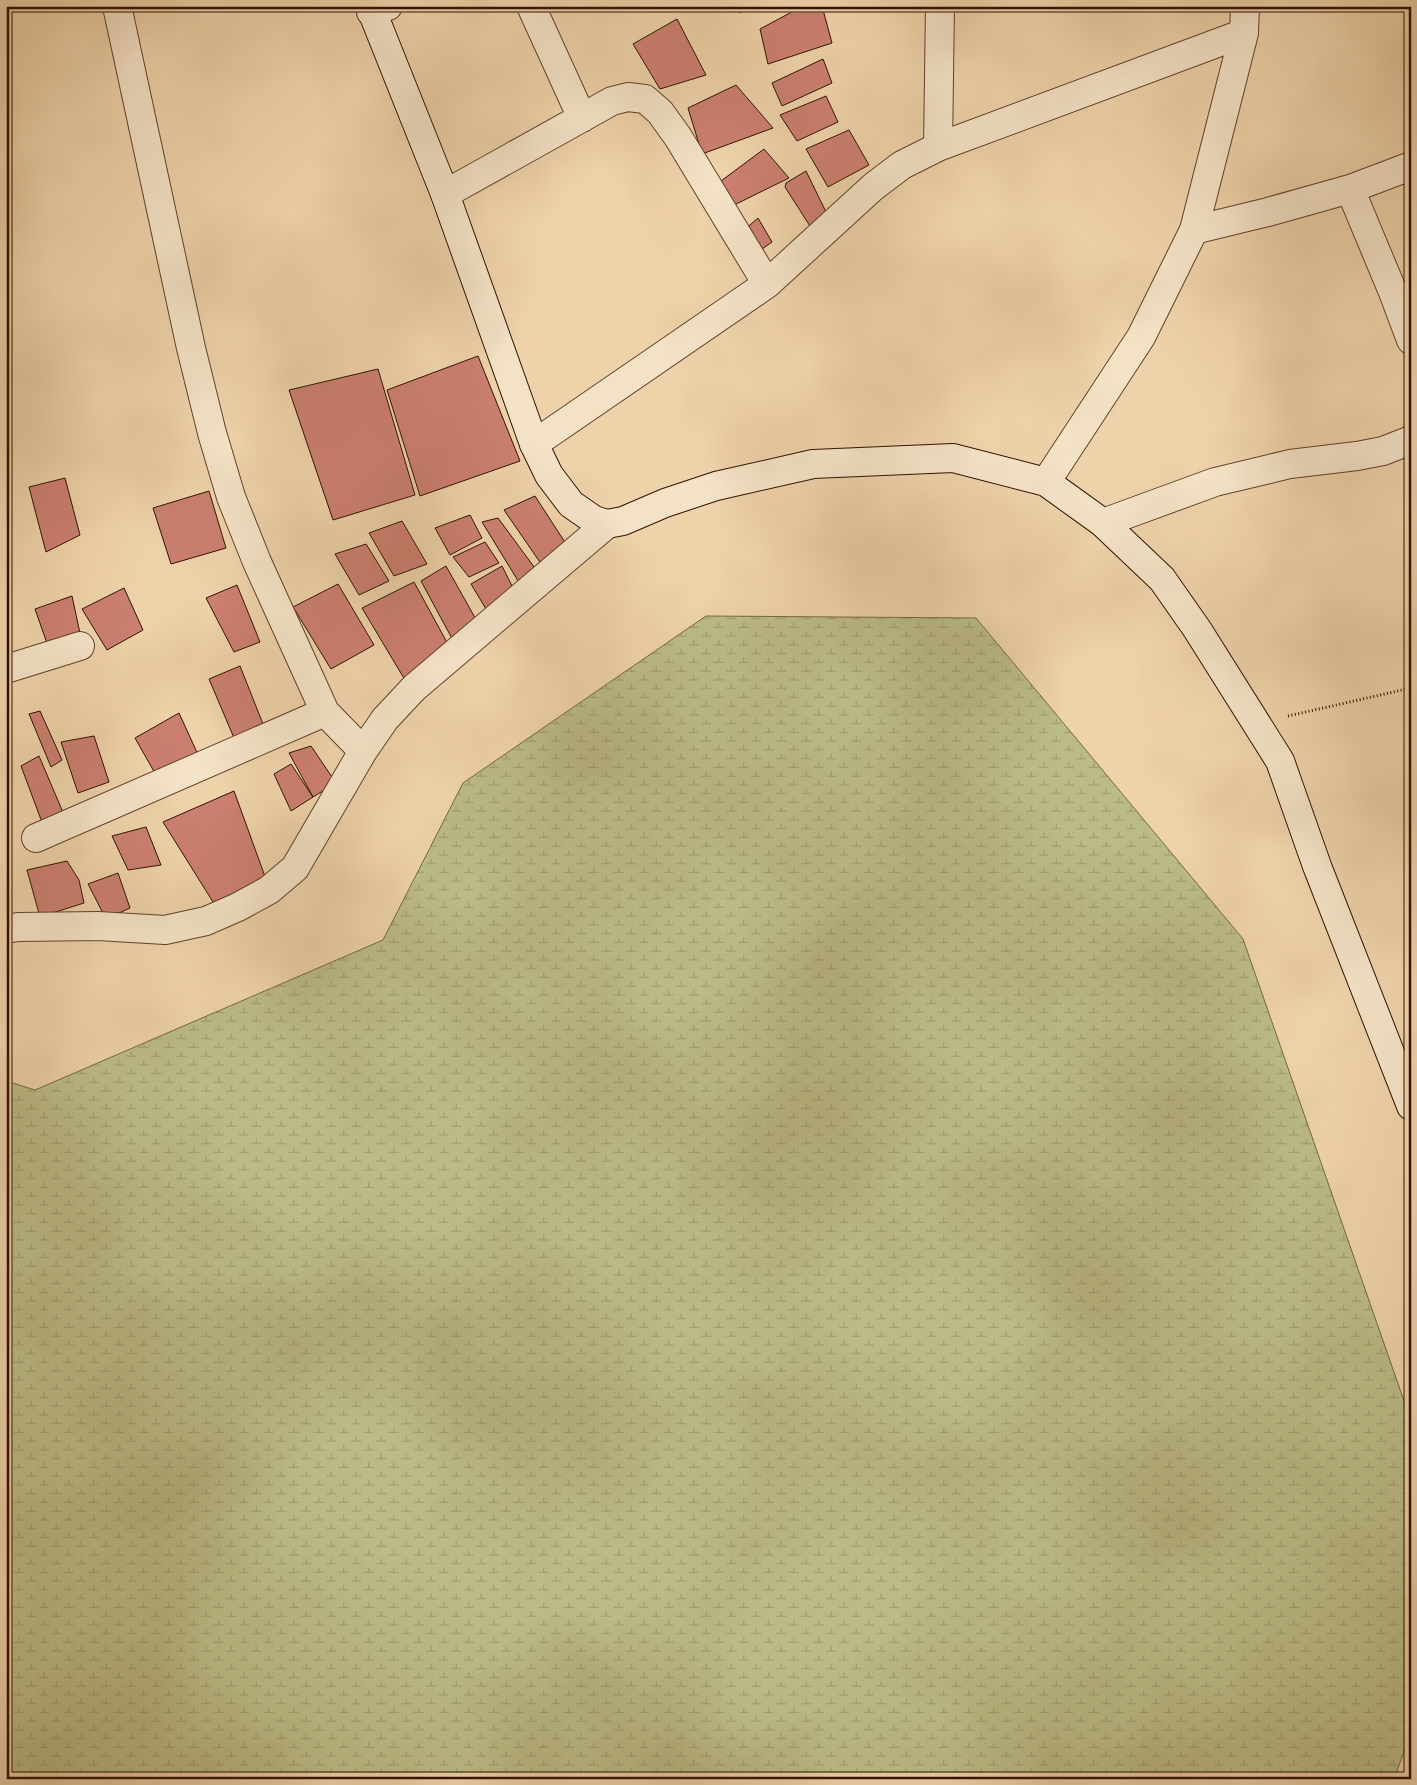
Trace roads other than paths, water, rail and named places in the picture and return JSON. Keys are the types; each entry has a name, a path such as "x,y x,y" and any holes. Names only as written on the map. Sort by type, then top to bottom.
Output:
{"street":[{"path":"117,6 191,348 212,433 231,497 257,562 325,712 363,751"},
{"path":"531,6 582,118"},
{"path":"938,147 940,6"},
{"path":"1046,482 1141,337 1194,230 1244,33 1245,6"},
{"path":"376,8 445,194 534,444 550,475 571,504 594,520 607,524 623,521 665,503 716,486 813,464 953,458 1046,482 1103,523 1162,579 1198,629 1280,761 1318,866 1411,1106"},
{"path":"534,444 766,284 873,187 902,165 938,147 1244,33"},
{"path":"445,194 612,102 628,97 645,98 660,112 678,137 766,284"},
{"path":"1194,230 1350,189 1411,166"},
{"path":"1350,189 1402,289 1411,340"},
{"path":"1103,523 1215,482 1290,464 1383,451 1411,440"},
{"path":"10,921 165,930 206,921 238,907 269,890 296,868 363,751 386,719 414,688 607,524"},
{"path":"6,669 80,646"},
{"path":"36,838 325,712"}]}
